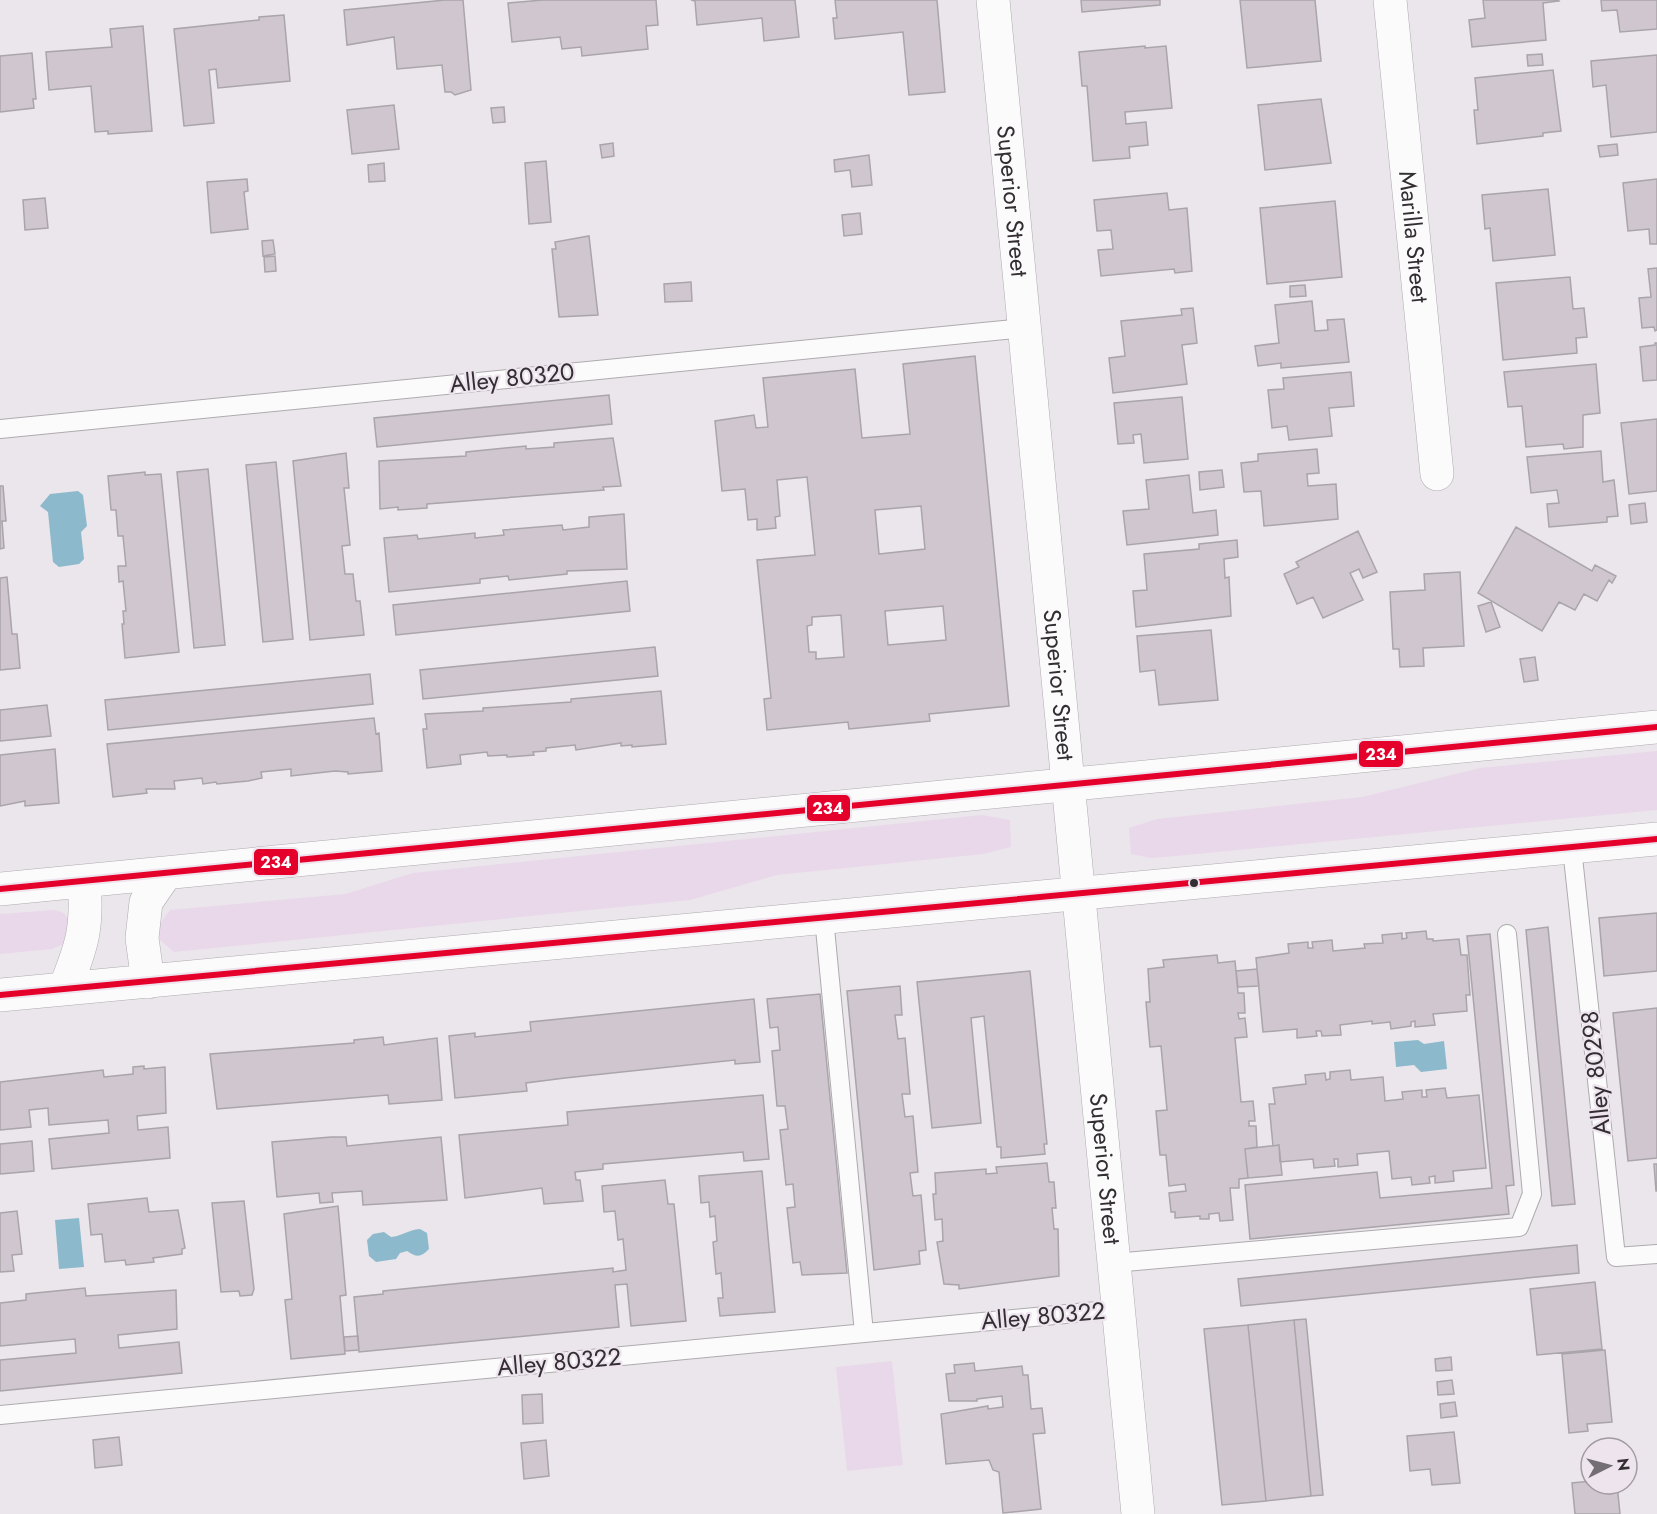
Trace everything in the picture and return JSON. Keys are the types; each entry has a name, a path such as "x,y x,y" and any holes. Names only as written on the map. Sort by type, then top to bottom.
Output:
{"main road":[{"name":"Superior Street","path":"993,0 1138,1514"},
{"name":"Marilla Street","path":"1390,0 1437,474"},
{"path":"0,889 1657,728"},
{"path":"0,995 1657,839"},
{"path":"147,982 142,938 146,902 166,873"},
{"path":"65,988 82,947 87,915 84,881"}],"lane":[{"name":"Alley 80320","path":"0,429 1024,328"},
{"name":"Alley 80298","path":"1572,848 1616,1257 1657,1254"},
{"path":"824,918 864,1333"},
{"path":"1114,1263 1519,1227 1532,1194 1507,934"},
{"name":"Alley 80322","path":"0,1415 1118,1309"}],"shaded area":[{"path":"1657,751 1657,810 1165,857 1151,858 1131,854 1129,828 1157,819 1362,797 1480,768"},
{"path":"982,815 1010,820 1011,847 983,854 777,875 690,900 174,952 160,940 159,925 170,910 345,894 413,873"},
{"path":"55,910 64,913 70,922 64,944 52,949 0,954 0,914"},
{"path":"892,1361 903,1465 847,1471 836,1367"}],"water":[{"path":"78,491 83,495 87,526 81,532 84,559 79,564 59,567 53,562 48,512 40,506 50,494"},
{"path":"1418,1040 1424,1044 1444,1041 1447,1069 1421,1072 1414,1065 1396,1067 1394,1042"},
{"path":"79,1218 84,1267 59,1269 55,1220"},
{"path":"420,1229 427,1233 429,1249 421,1255 416,1256 407,1251 400,1253 396,1259 376,1262 369,1256 367,1240 373,1234 384,1232 391,1237"}],"building":[{"path":"463,0 471,90 455,95 445,92 442,65 397,69 394,37 347,45 344,10"},
{"path":"543,0 656,0 658,25 646,26 648,49 582,56 581,47 562,49 560,37 512,42 508,3"},
{"path":"691,0 795,0 799,37 764,41 762,18 697,25 695,1"},
{"path":"835,0 937,0 945,92 909,95 903,32 835,39 833,18 837,18"},
{"path":"1081,0 1160,0 1160,5 1082,12"},
{"path":"1240,0 1315,0 1321,61 1247,68"},
{"path":"1483,0 1559,1 1543,3 1546,40 1472,47 1469,20 1485,18"},
{"path":"1601,0 1657,0 1657,29 1620,32 1617,10 1602,11"},
{"path":"284,15 290,81 218,88 216,69 209,70 214,123 184,126 174,29 259,20 259,17"},
{"path":"143,26 152,131 108,134 108,131 95,132 91,86 49,90 46,52 112,47 110,29"},
{"path":"1145,46 1145,48 1166,46 1172,108 1125,112 1126,124 1146,122 1148,145 1129,147 1130,158 1093,161 1087,86 1082,86 1079,52"},
{"path":"32,53 36,99 33,99 34,108 0,112 0,56"},
{"path":"1542,54 1543,65 1528,66 1527,55"},
{"path":"1657,55 1657,132 1611,137 1606,85 1593,87 1591,61"},
{"path":"1553,70 1561,131 1543,133 1543,136 1477,144 1474,110 1478,110 1475,78"},
{"path":"1321,99 1331,163 1265,170 1258,105"},
{"path":"394,105 399,149 352,154 347,110"},
{"path":"504,107 505,122 493,123 491,108"},
{"path":"613,143 614,156 602,158 600,145"},
{"path":"1617,144 1618,155 1600,157 1598,146"},
{"path":"869,155 872,185 852,187 850,170 835,172 834,160"},
{"path":"546,161 551,222 529,224 525,163"},
{"path":"384,163 385,181 369,182 368,165"},
{"path":"247,179 248,191 244,192 248,229 211,233 207,182"},
{"path":"1657,179 1657,244 1650,244 1649,229 1628,231 1623,183"},
{"path":"1548,189 1555,255 1493,261 1490,228 1485,229 1482,195"},
{"path":"1167,193 1169,210 1187,208 1192,271 1175,273 1174,269 1101,276 1098,250 1113,249 1111,230 1097,231 1094,200"},
{"path":"45,198 48,228 25,230 23,200"},
{"path":"1335,201 1342,277 1267,284 1260,208"},
{"path":"860,213 862,234 844,236 842,215"},
{"path":"589,236 598,315 559,317 552,249 556,249 555,242"},
{"path":"273,240 275,254 263,256 262,241"},
{"path":"275,256 276,271 265,272 264,257"},
{"path":"1657,268 1657,330 1655,331 1654,327 1642,328 1639,298 1651,297 1648,269"},
{"path":"1570,277 1573,309 1584,308 1587,337 1576,338 1577,353 1503,360 1496,283"},
{"path":"691,282 692,301 665,302 664,284"},
{"path":"1305,285 1306,296 1290,297 1290,286"},
{"path":"1312,301 1315,331 1328,330 1327,320 1344,319 1349,362 1281,368 1281,363 1258,366 1255,346 1279,343 1275,305"},
{"path":"1193,308 1197,343 1182,345 1187,384 1113,393 1109,358 1125,356 1121,321 1182,315 1181,309"},
{"path":"1657,343 1657,380 1643,381 1640,347 1655,345"},
{"path":"975,356 1009,706 929,714 930,721 849,729 848,722 767,730 764,699 771,698 757,560 815,555 807,477 777,480 780,516 775,517 776,528 757,530 757,519 748,520 745,489 722,491 715,421 754,415 756,428 768,427 763,378 855,369 862,438 910,434 903,364","holes":["921,506 925,549 879,554 875,510","943,606 946,640 888,645 885,611","841,615 844,657 816,659 816,652 809,652 807,626 812,625 812,617"]},
{"path":"1596,364 1600,413 1583,415 1583,447 1564,449 1563,444 1526,447 1522,406 1508,407 1504,372"},
{"path":"1351,372 1354,406 1329,408 1332,436 1289,440 1287,426 1272,428 1268,390 1284,389 1283,378"},
{"path":"609,395 612,424 377,447 374,418"},
{"path":"1182,397 1188,459 1144,463 1141,434 1133,435 1134,443 1118,444 1114,403"},
{"path":"1657,419 1657,491 1629,494 1621,423"},
{"path":"613,438 621,486 603,487 604,490 427,504 427,508 380,509 379,461 466,456 466,452 526,446 526,449 554,447 554,443"},
{"path":"1317,449 1319,473 1307,474 1308,486 1336,484 1338,519 1264,526 1261,491 1244,492 1241,463 1258,461 1258,454"},
{"path":"1601,451 1603,482 1614,480 1618,516 1607,517 1607,522 1549,527 1547,504 1559,503 1557,490 1531,493 1527,457"},
{"path":"346,453 349,488 344,488 350,545 342,546 345,574 353,574 356,601 360,601 364,635 310,640 293,461"},
{"path":"276,462 293,639 263,642 246,465"},
{"path":"208,469 225,645 194,648 177,472"},
{"path":"1222,470 1224,487 1200,490 1199,472"},
{"path":"145,472 145,475 161,474 179,652 125,658 122,624 124,624 123,611 126,611 123,581 119,582 118,566 126,566 123,536 118,536 116,510 111,510 108,476"},
{"path":"1189,475 1193,513 1216,510 1218,535 1127,545 1123,511 1149,509 1146,480"},
{"path":"0,486 3,486 6,521 2,521 4,548 0,549"},
{"path":"1645,503 1647,522 1631,524 1629,505"},
{"path":"624,514 627,569 567,571 567,574 509,580 508,576 480,579 480,583 389,592 384,538 417,535 418,539 475,533 475,538 504,535 503,530 562,525 563,530 589,527 589,517"},
{"path":"1516,527 1592,571 1595,565 1616,576 1612,583 1609,580 1597,601 1584,594 1575,610 1559,602 1542,631 1478,593"},
{"path":"1358,531 1377,572 1363,578 1359,569 1350,573 1363,600 1323,618 1313,597 1297,604 1284,574 1299,567 1296,562"},
{"path":"1237,540 1238,557 1224,559 1225,578 1229,577 1231,616 1136,627 1133,591 1147,590 1144,554 1199,549 1199,544"},
{"path":"1460,572 1464,646 1423,648 1424,666 1400,667 1399,649 1393,649 1390,592 1425,590 1424,574"},
{"path":"7,577 12,634 17,634 20,668 0,670 0,578"},
{"path":"627,581 630,611 396,635 393,605"},
{"path":"1491,602 1500,627 1486,632 1478,606"},
{"path":"1211,630 1218,700 1159,705 1155,670 1140,672 1137,636"},
{"path":"655,647 658,676 423,699 420,670"},
{"path":"1535,657 1538,680 1524,682 1520,659"},
{"path":"370,674 373,704 108,730 105,700"},
{"path":"661,691 666,744 632,747 632,745 621,746 621,743 576,750 575,745 546,748 546,751 533,752 534,755 507,757 507,755 488,756 487,752 460,755 461,764 427,768 423,729 427,729 425,714 483,711 483,708 571,702 571,699"},
{"path":"47,705 51,736 0,741 0,710"},
{"path":"374,718 376,734 379,733 382,771 348,774 348,772 335,771 291,776 291,769 261,772 262,778 248,781 203,784 202,778 174,781 175,789 146,789 147,793 113,797 107,744"},
{"path":"55,749 59,803 25,806 25,801 0,806 0,755"},
{"path":"1657,913 1657,971 1604,976 1599,918"},
{"path":"1548,927 1575,1204 1552,1206 1526,930"},
{"path":"1426,931 1427,939 1433,939 1433,941 1459,939 1461,955 1467,955 1470,995 1466,995 1467,1011 1433,1014 1435,1025 1415,1027 1415,1021 1411,1022 1411,1026 1391,1029 1390,1022 1372,1024 1372,1021 1340,1025 1341,1035 1322,1036 1321,1031 1316,1031 1317,1036 1297,1038 1297,1029 1263,1032 1256,958 1289,953 1288,944 1308,942 1308,948 1313,948 1312,942 1332,940 1333,951 1365,948 1364,944 1383,943 1382,935 1402,933 1402,939 1407,938 1406,933"},
{"path":"1490,934 1514,1185 1506,1186 1509,1214 1250,1239 1245,1185 1377,1172 1380,1198 1492,1188 1467,936"},
{"path":"1217,955 1218,963 1235,961 1238,993 1244,993 1245,1013 1238,1013 1239,1019 1245,1018 1247,1037 1235,1038 1241,1102 1253,1101 1255,1121 1249,1121 1249,1126 1256,1126 1257,1147 1245,1149 1248,1178 1239,1179 1239,1188 1230,1188 1233,1220 1220,1221 1219,1213 1209,1214 1209,1219 1200,1219 1200,1216 1175,1218 1175,1212 1171,1212 1169,1193 1186,1191 1185,1184 1169,1186 1166,1155 1160,1155 1156,1111 1167,1110 1161,1046 1150,1047 1146,1002 1150,1002 1148,969 1164,967 1163,960"},
{"path":"1257,969 1259,986 1238,987 1236,971"},
{"path":"1030,971 1047,1144 1044,1144 1045,1154 1001,1158 1001,1147 997,1147 984,1016 971,1018 981,1123 932,1128 917,982"},
{"path":"900,986 902,1015 895,1015 898,1039 905,1038 910,1094 902,1094 905,1117 913,1116 918,1172 910,1173 913,1196 921,1195 926,1250 919,1251 920,1264 874,1270 847,991"},
{"path":"820,994 847,1273 802,1275 800,1262 793,1263 787,1208 795,1207 793,1184 786,1185 780,1130 788,1129 785,1106 777,1106 772,1051 780,1050 778,1027 770,1028 767,999"},
{"path":"754,999 760,1062 735,1064 735,1060 565,1078 526,1083 527,1091 455,1098 449,1036 475,1033 475,1037 531,1031 530,1022"},
{"path":"1657,1008 1657,1158 1628,1161 1613,1013"},
{"path":"383,1037 384,1045 437,1038 442,1100 389,1104 388,1095 217,1109 210,1054 354,1043 354,1040"},
{"path":"144,1066 144,1069 165,1067 166,1113 137,1116 138,1130 168,1127 170,1158 52,1169 49,1139 109,1133 108,1120 49,1125 48,1108 29,1110 31,1127 0,1130 0,1082 103,1070 104,1077 133,1074 133,1067"},
{"path":"1350,1070 1351,1080 1383,1077 1385,1101 1403,1099 1402,1092 1422,1090 1422,1097 1427,1097 1426,1090 1445,1088 1447,1098 1479,1095 1486,1168 1453,1171 1454,1181 1435,1183 1435,1176 1429,1177 1430,1183 1412,1185 1411,1177 1392,1179 1389,1151 1357,1154 1358,1165 1338,1167 1338,1159 1334,1159 1335,1166 1314,1168 1313,1159 1280,1162 1279,1145 1273,1146 1269,1104 1275,1104 1273,1088 1306,1084 1305,1075 1325,1073 1326,1080 1330,1079 1330,1072"},
{"path":"763,1095 769,1159 744,1161 743,1152 603,1164 603,1169 575,1172 576,1180 580,1180 583,1201 544,1204 542,1188 465,1198 459,1135 568,1125 567,1112"},
{"path":"346,1137 347,1146 441,1137 447,1200 363,1205 362,1191 332,1193 333,1202 320,1203 319,1193 277,1197 272,1142"},
{"path":"32,1141 34,1171 0,1174 0,1144"},
{"path":"1279,1145 1282,1175 1248,1178 1245,1149"},
{"path":"1047,1163 1049,1182 1054,1182 1056,1208 1052,1208 1054,1229 1058,1229 1059,1276 959,1289 959,1285 944,1284 937,1242 943,1241 942,1219 935,1220 933,1194 936,1194 935,1173 986,1169 986,1174 997,1173 996,1167"},
{"path":"1654,1164 1657,1164 1657,1191 1656,1191"},
{"path":"762,1171 775,1312 720,1316 718,1298 723,1298 721,1273 716,1274 713,1242 717,1241 715,1216 710,1217 709,1202 701,1203 699,1176"},
{"path":"665,1180 668,1204 674,1204 686,1321 631,1326 627,1284 615,1285 619,1327 359,1352 354,1297 383,1294 383,1291 613,1268 613,1272 626,1270 623,1239 618,1240 615,1211 604,1212 602,1186"},
{"path":"147,1198 149,1212 178,1210 185,1248 182,1249 182,1254 153,1258 154,1262 126,1265 125,1260 105,1262 102,1234 91,1235 88,1204"},
{"path":"244,1201 254,1289 252,1295 240,1296 239,1291 221,1292 212,1203"},
{"path":"338,1206 346,1295 340,1296 345,1354 291,1359 285,1300 292,1299 284,1214"},
{"path":"17,1211 22,1254 12,1255 14,1271 0,1272 0,1213"},
{"path":"1577,1245 1579,1273 1241,1306 1238,1279"},
{"path":"1595,1282 1602,1349 1537,1355 1530,1289"},
{"path":"85,1288 86,1296 176,1290 177,1329 118,1335 119,1348 179,1342 182,1373 0,1391 0,1360 76,1353 75,1339 0,1346 0,1303 26,1300 26,1294"},
{"path":"1306,1319 1323,1495 1311,1496 1294,1320"},
{"path":"1294,1320 1311,1496 1266,1501 1248,1325"},
{"path":"1248,1325 1266,1501 1222,1505 1204,1329"},
{"path":"358,1336 359,1350 345,1351 344,1337"},
{"path":"1605,1350 1612,1422 1587,1424 1588,1431 1569,1433 1562,1354"},
{"path":"1451,1357 1452,1370 1436,1371 1435,1359"},
{"path":"974,1363 975,1371 1022,1366 1023,1375 1028,1375 1031,1409 1042,1408 1045,1433 1033,1434 1041,1509 1003,1513 999,1472 993,1470 989,1460 946,1464 941,1414 988,1406 988,1409 1003,1407 1002,1396 977,1399 977,1401 949,1401 946,1374 955,1373 954,1365"},
{"path":"1452,1380 1454,1394 1438,1395 1437,1382"},
{"path":"542,1394 543,1423 523,1424 522,1395"},
{"path":"1455,1402 1457,1416 1441,1418 1440,1404"},
{"path":"1454,1432 1460,1483 1432,1485 1430,1469 1410,1471 1407,1436"},
{"path":"119,1437 122,1465 95,1468 93,1440"},
{"path":"546,1440 549,1476 524,1479 521,1443"},
{"path":"1579,1482 1579,1496 1618,1496 1620,1514 1575,1514 1572,1483"}],"transit line":[{"name":"234","path":"0,889 1657,727"},
{"name":"234","path":"0,995 1657,839"}]}
